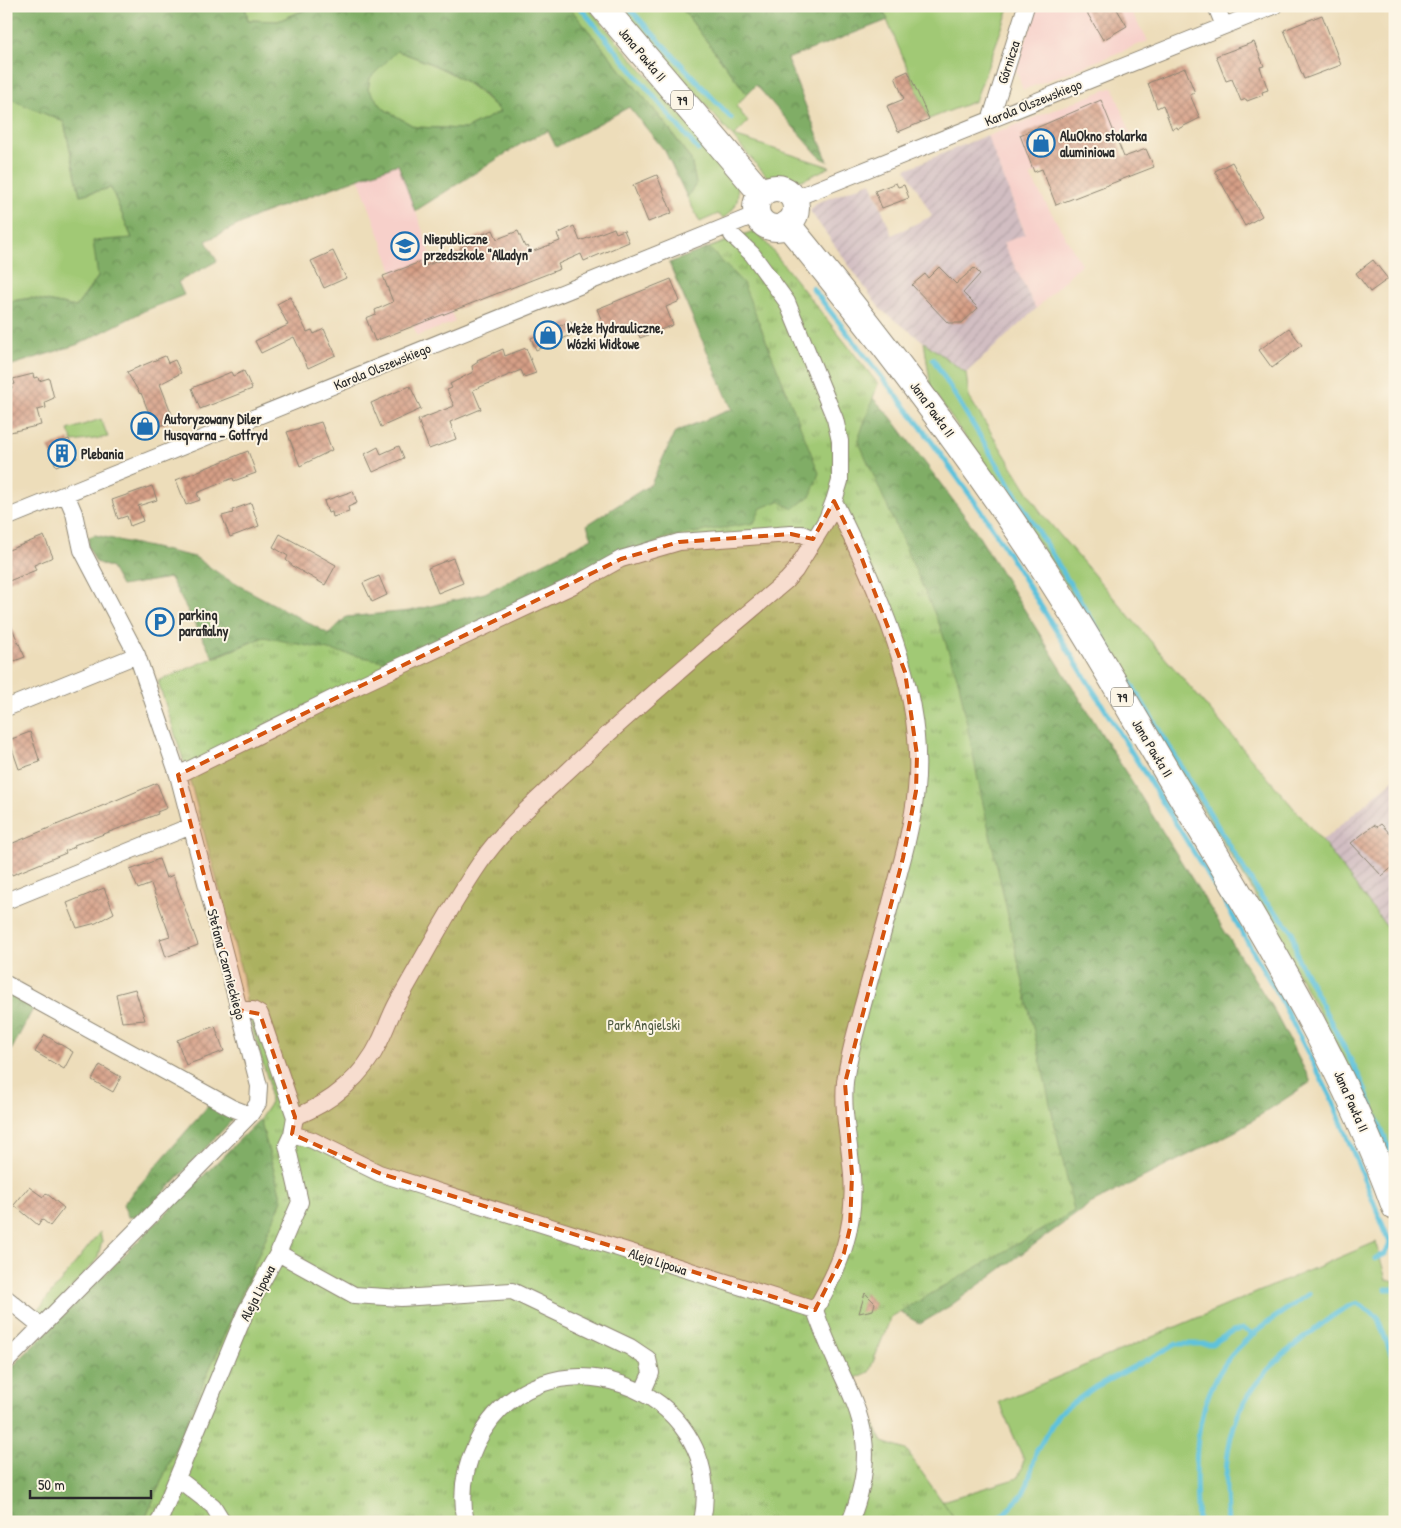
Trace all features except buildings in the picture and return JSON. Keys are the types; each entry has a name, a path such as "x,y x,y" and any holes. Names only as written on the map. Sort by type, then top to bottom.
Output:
{"main road":[{"name":"Jana Pawła II","path":"602,6 759,204"},
{"path":"759,204 775,188 782,189 793,198 794,215 787,224"},
{"name":"79","path":"759,204 767,226 777,228 787,224"},
{"name":"Jana Pawła II","path":"787,224 913,381 973,464 1045,571 1307,1010 1349,1093 1395,1207"}],"street":[{"name":"Górnicza","path":"991,118 1026,6"},
{"path":"1216,6 1224,26"},
{"name":"Karola Olszewskiego","path":"793,198 1274,6"},
{"name":"Karola Olszewskiego","path":"6,518 759,204"},
{"path":"295,1117 333,1099 349,1084 380,1043 395,1007 469,880 493,845 523,813 611,730 786,581 795,571 827,519 840,481 840,441 835,419 787,302 752,254 732,235"},
{"name":"Stefana Czarnieckiego","path":"6,1362 250,1115 258,1103 258,1086 178,775 137,655 82,550 74,514 66,494"},
{"path":"834,501 859,551 905,672 915,718 917,773 916,791 903,858 859,1020 845,1083 853,1202 850,1228 844,1253 814,1310 822,1332 851,1391 865,1443 866,1462 862,1485 850,1522"},
{"path":"178,775 338,695 576,584 622,559 679,542 791,534 802,534 813,539"},
{"path":"6,708 137,655"},
{"path":"6,901 191,826"},
{"path":"6,984 232,1108 250,1115"},
{"path":"239,1010 253,1010 260,1014 295,1117 292,1134 287,1145 300,1202 278,1253"},
{"name":"Aleja Lipowa","path":"292,1134 312,1140 379,1173 814,1310"},
{"name":"Aleja Lipowa","path":"159,1522 246,1311 278,1253 354,1295 401,1298 512,1291 622,1344 648,1359 651,1373 643,1391"},
{"path":"6,1298 41,1326"},
{"path":"466,1522 463,1498 465,1473 472,1454 492,1419 507,1404 523,1393 542,1384 580,1377 618,1382 643,1391 677,1420 696,1449 704,1480 702,1522"},
{"path":"177,1478 213,1506 223,1522"}],"highlighted area":[{"path":"834,501 859,551 905,672 917,755 916,791 903,858 845,1083 852,1175 850,1228 844,1253 815,1310 379,1173 292,1134 295,1117 260,1014 239,1010 178,775 621,559 679,542 791,534 813,539"}],"shaded area":[{"path":"1037,6 1128,6 1148,41 1023,90 1016,70"},
{"path":"1113,87 1132,137 1030,176 1081,264 1036,309 1003,243 1025,233 987,136"},
{"path":"987,135 1025,234 1003,243 1036,309 966,373 881,310 810,211 817,203 871,182 892,235 932,216 906,169"},
{"name":"Niepubliczne przedszkole \"Alladyn\"","path":"399,164 455,322 417,336 358,177"},
{"path":"1395,778 1395,933 1393,935 1322,841"}],"green space":[{"path":"6,6 245,6 248,20 278,21 314,6 568,6 665,123 691,160 696,184 687,197 665,151 629,107 556,147 548,131 524,142 415,211 398,164 258,215 206,241 217,261 178,282 184,295 144,311 79,344 6,367 6,302 31,298 76,307 98,277 93,241 132,238 111,188 80,195 64,122 10,99 6,102","holes":["397,51 453,74 466,82 490,101 500,112 465,129 415,127 384,109 368,89 370,78"]},
{"path":"245,6 314,6 278,21 248,20"},
{"path":"568,6 587,6 734,177 738,195 737,200 732,210 723,218 718,214 700,222 687,197 696,184 691,160 665,123"},
{"path":"620,6 642,6 645,10 649,6 680,6 747,94 736,106 748,122 734,136 830,167 795,182 779,183 771,181"},
{"path":"680,6 881,6 888,20 787,59 828,162 819,156 756,85 747,94"},
{"path":"881,6 1010,6 975,101 929,119"},
{"path":"397,51 453,74 476,90 500,112 465,129 415,127 384,109 368,90 370,78"},
{"path":"9,98 64,122 80,195 111,188 132,238 98,277 76,307 31,298 6,302 6,102"},
{"name":"Park Angielski","path":"756,230 878,384 858,440 940,626 959,683 980,790 1074,1211 891,1317 869,1372 851,1380 883,1442 906,1450 957,1522 144,1522 282,1200 260,1119 270,1104 269,1083 248,1015 243,977 191,784 158,681 264,637 383,661 461,634 667,537 754,523 761,508 779,501 793,509 811,495 819,473 743,283 709,248"},
{"path":"724,242 890,416 973,527 1273,1009 1311,1082 1236,1131 1090,1204 950,1306 920,1324 888,1305 264,637 213,657 170,578 121,586 111,568 96,562 88,546 89,537 95,535 195,557 227,579 329,634 346,617 410,611 485,593 592,538 587,525 651,484 675,432 732,409 669,263"},
{"path":"924,342 966,373 969,397 1041,513 1322,841 1395,938 1395,1186 1335,1042 1250,886 1057,570 931,388"},
{"path":"101,419 108,437 73,442 68,430"},
{"path":"6,992 33,1009 6,1060"},
{"path":"209,1105 232,1120 141,1217 128,1217 123,1204"},
{"path":"260,1119 282,1200 144,1522 6,1522 6,1373"},
{"path":"100,1232 102,1241 97,1260 46,1315 38,1310"},
{"path":"1376,1242 1386,1280 1395,1281 1395,1522 957,1522 942,1501 1018,1478 1024,1460 999,1402"}],"waterway":[{"path":"579,6 698,150"},
{"path":"627,6 731,118"},
{"path":"812,288 921,427 985,516 1224,901 1281,1000 1333,1102 1390,1243 1385,1254 1375,1259"},
{"path":"933,359 1261,897 1292,931 1298,959 1361,1080 1395,1163"},
{"path":"1386,1289 1395,1289"},
{"path":"1198,1522 1196,1478 1198,1435 1202,1414 1218,1375 1231,1356 1248,1338 1309,1294"},
{"path":"1228,1522 1227,1463 1231,1438 1238,1415 1249,1394 1265,1373 1284,1354 1332,1317 1357,1303 1377,1316 1395,1364"},
{"path":"996,1522 1022,1495 1028,1483 1036,1452 1059,1413 1095,1387 1177,1344 1212,1344 1233,1331 1243,1329 1255,1335"}],"place":[{"name":"AluOkno stolarka aluminiowa","path":"1041,143"},
{"name":"Niepubliczne przedszkole \"Alladyn\"","path":"405,246"},
{"name":"Węże Hydrauliczne, Wózki Widłowe","path":"548,335"},
{"name":"Autoryzowany Diler Husqvarna - Gotfryd","path":"145,426"},
{"name":"Plebania","path":"62,453"},
{"name":"parking parafialny","path":"160,622"}]}
